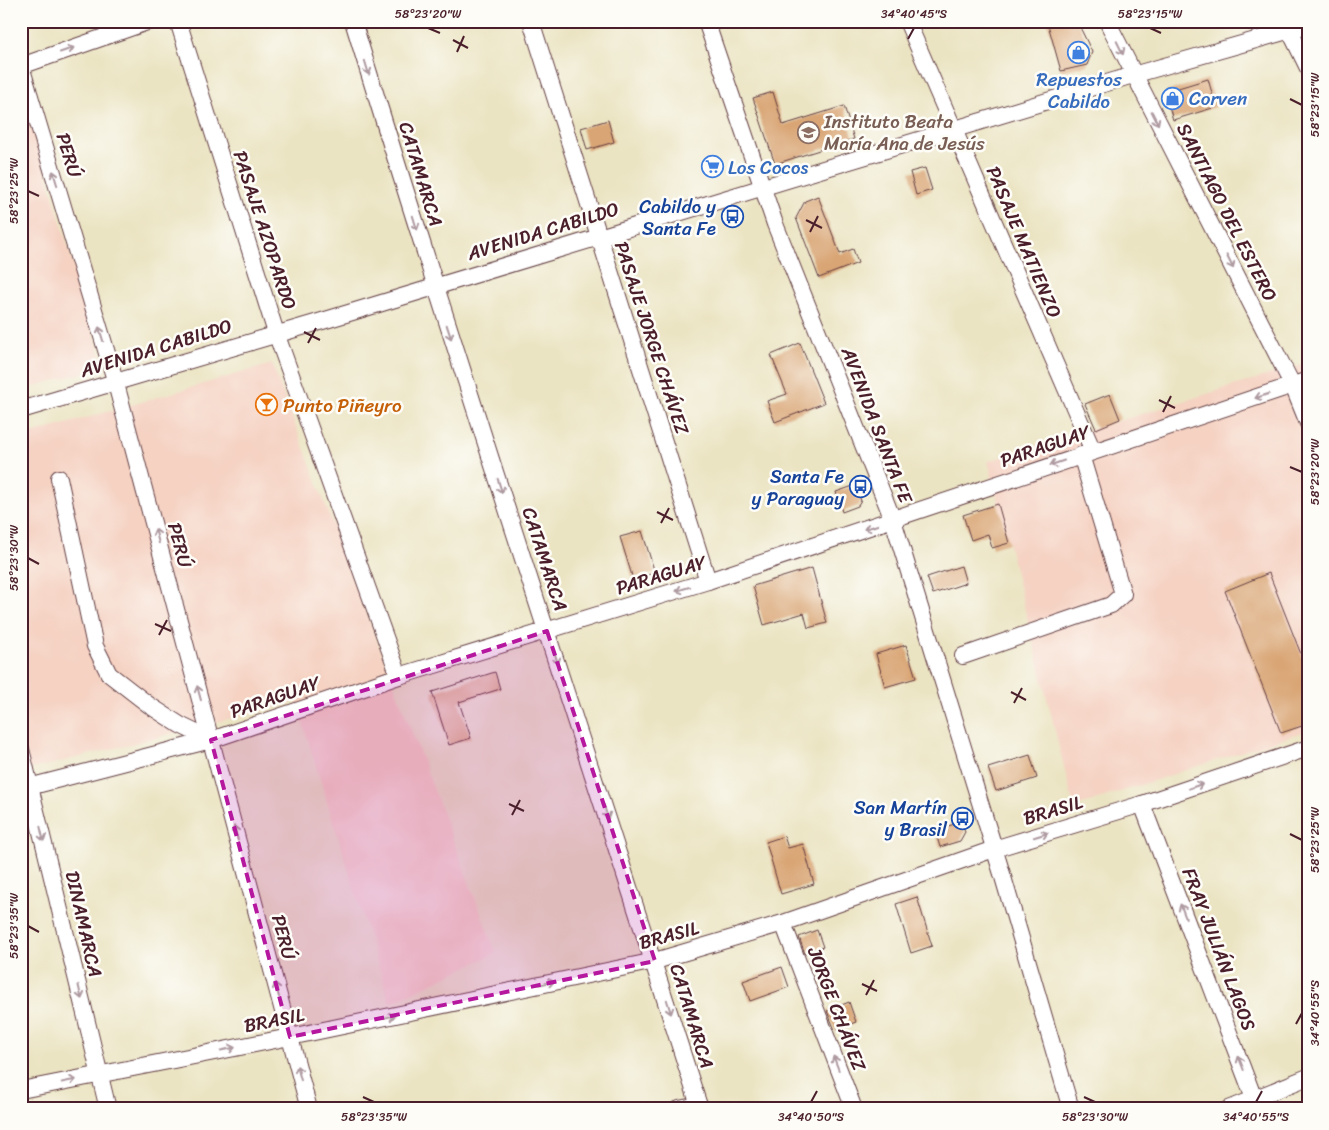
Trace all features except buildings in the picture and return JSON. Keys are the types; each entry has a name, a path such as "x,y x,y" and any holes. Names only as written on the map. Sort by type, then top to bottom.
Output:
{"street":[{"path":"21,66 150,21"},
{"name":"PASAJE AZOPARDO","path":"178,21 276,334 399,676"},
{"name":"CATAMARCA","path":"353,21 434,286 655,961 699,1107"},
{"name":"PASAJE JORGE CHÁVEZ","path":"531,21 708,581"},
{"name":"AVENIDA SANTA FE","path":"706,21 762,186 893,520 994,849 1071,1109"},
{"name":"PASAJE MATIENZO","path":"907,21 954,128 1087,453 1123,594 1112,605 963,656"},
{"name":"SANTIAGO DEL ESTERO","path":"1107,21 1133,74 1301,383 1308,423"},
{"name":"AVENIDA CABILDO","path":"21,410 1288,26 1308,25"},
{"path":"1288,26 1308,68"},
{"name":"PERÚ","path":"21,66 115,380 309,1109"},
{"name":"PARAGUAY","path":"26,788 211,740 399,676 708,581 1301,383"},
{"path":"59,478 95,646 108,674 149,705 180,725 211,740"},
{"name":"BRASIL","path":"21,1090 290,1037 655,961 783,923 994,849 1142,804 1308,748"},
{"name":"DINAMARCA","path":"21,749 26,788 108,1109"},
{"name":"FRAY JULIÁN LAGOS","path":"1142,804 1256,1104"},
{"name":"JORGE CHÁVEZ","path":"783,923 854,1109"},
{"path":"1229,1109 1256,1104 1308,1077"},
{"path":"680,1109 699,1107"}],"highlighted area":[{"path":"547,631 655,961 290,1037 211,740"}],"shaded area":[{"path":"21,88 104,367 21,390"},
{"path":"1308,363 1308,730 1074,807 988,461"},
{"path":"272,364 496,953 390,1003 296,702 21,772 21,437"}],"place":[{"name":"Repuestos Cabildo","path":"1079,53"},
{"name":"Corven","path":"1173,98"},
{"name":"Instituto Beata María Ana de Jesús","path":"808,132"},
{"name":"Los Cocos","path":"712,167"},
{"name":"Cabildo y Santa Fe","path":"732,217"},
{"name":"Punto Piñeyro","path":"267,405"},
{"name":"Santa Fe y Paraguay","path":"860,487"},
{"name":"San Martín y Brasil","path":"963,818"}]}
